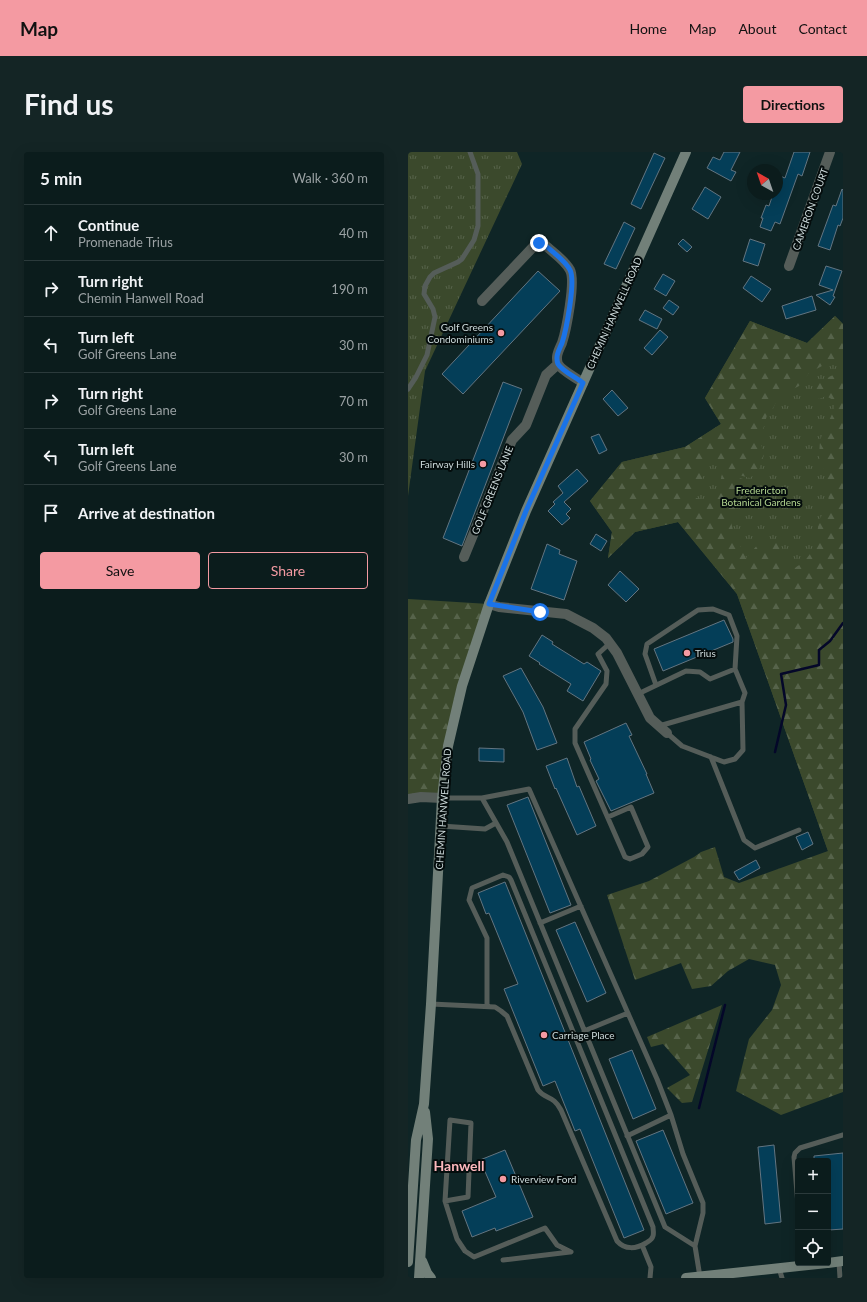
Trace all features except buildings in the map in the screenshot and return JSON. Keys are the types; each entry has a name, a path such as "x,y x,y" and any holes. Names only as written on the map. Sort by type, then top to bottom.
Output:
{"main road":[{"name":"CHEMIN HANWELL ROAD","path":"408,1262 416,1140 424,1104 442,798 448,746 462,686 489,604 526,511 686,152"},
{"name":"CHEMIN HANWELL ROAD","path":"419,1278 428,1139 424,1104"},
{"path":"421,1258 427,1273 431,1278"},
{"path":"831,1263 841,1262"},
{"path":"694,1277 781,1273 798,1266"}],"street":[{"name":"CAMERON COURT","path":"789,266 830,152"},
{"path":"482,301 535,245 539,243 544,244 566,264 571,271 573,278 572,294 562,343 558,351 558,364 583,383"},
{"name":"GOLF GREENS LANE","path":"464,557 512,440 526,425 541,384 546,375 558,364"},
{"path":"489,604 506,608 566,614 593,628 606,638 617,653 650,718 663,729"},
{"path":"408,799 421,797 442,798"}],"lane":[{"path":"408,389 427,355 434,317 433,309 424,294 425,286 434,273 462,259 477,233 478,174 470,152"},
{"path":"656,685 645,654 647,644 698,610 713,609 730,616 737,636 735,668 745,693 742,702 743,750 735,758 724,762 682,746 663,729 742,702"},
{"path":"608,818 631,807 648,847 642,854 630,859 625,857 575,743 574,729 606,684 607,671 598,654 610,643"},
{"path":"638,694 686,671 700,672 710,679 735,668"},
{"path":"712,757 744,840 755,848 799,830"},
{"path":"442,798 482,798 529,789 657,1079 671,1115 683,1154 703,1202 703,1213 695,1246 694,1277"},
{"path":"482,798 507,842 665,1227 695,1246"},
{"path":"441,826 485,829 496,823"},
{"path":"431,1004 487,1006 501,1010 507,1016 538,1090 541,1094 557,1103 617,1241 620,1245 632,1248 642,1245 653,1238 653,1227 511,880 509,877 503,875 472,888 469,895 469,900 487,938 487,1006"},
{"path":"540,923 581,906"},
{"path":"584,1031 628,1013"},
{"path":"627,1136 671,1115"},
{"path":"446,1201 468,1197 471,1123 450,1120 446,1201 457,1239 465,1251 474,1256 545,1228 557,1245 571,1252 503,1260"},
{"path":"797,1194 794,1157 795,1153 800,1148 843,1135"},
{"path":"642,1245 650,1267 650,1278"},
{"path":"840,1278 841,1262"}],"green space":[{"path":"408,152 517,152 522,164 425,371 408,496"},
{"name":"Fredericton Botanical Gardens","path":"835,316 843,324 843,898 828,851 737,594 678,522 635,532 608,558 612,532 590,501 622,462 685,447 721,424 705,398 750,321 807,343"},
{"path":"835,316 843,324 843,359 833,360 809,373 799,386 785,393 776,402 772,411 767,415 760,441 764,455 759,469 750,478 724,471 719,460 708,455 702,464 703,479 696,489 696,498 710,501 718,491 722,474 743,479 750,484 730,518 734,534 746,558 760,542 781,541 780,559 793,569 804,562 810,554 817,535 819,520 829,504 826,474 819,457 820,440 834,410 835,401 826,396 819,399 811,396 816,386 828,377 843,372 843,1092 781,1115 736,1091 749,1039 772,1010 781,985 775,965 749,959 728,971 711,986 692,989 681,963 635,980 607,895 649,881 701,852 715,847 724,877 739,883 828,851 737,594 678,522 635,532 608,558 612,532 590,501 622,462 685,447 721,424 705,398 750,321 807,343"},
{"path":"408,599 489,604 462,686 442,798 408,799"},
{"path":"722,1005 692,1102 682,1103 667,1088 690,1075 663,1044 651,1047 647,1037"}],"waterway":[{"path":"775,752 786,705 781,674 819,665 819,650 830,641 843,623"},
{"path":"699,1108 725,1005"}],"place":[{"name":"Golf Greens Condominiums","path":"501,333"},
{"name":"Fairway Hills","path":"483,464"},
{"name":"Trius","path":"687,653"},
{"name":"Carriage Place","path":"544,1035"},
{"name":"Riverview Ford","path":"503,1179"}],"district":[{"name":"Hanwell","path":"459,1166"}],"route":[{"path":"539,243 544,244 566,264 571,271 573,278 572,294 562,343 558,351 557,358 558,364 562,368 583,383 526,511 489,604 499,607 540,612"}]}
